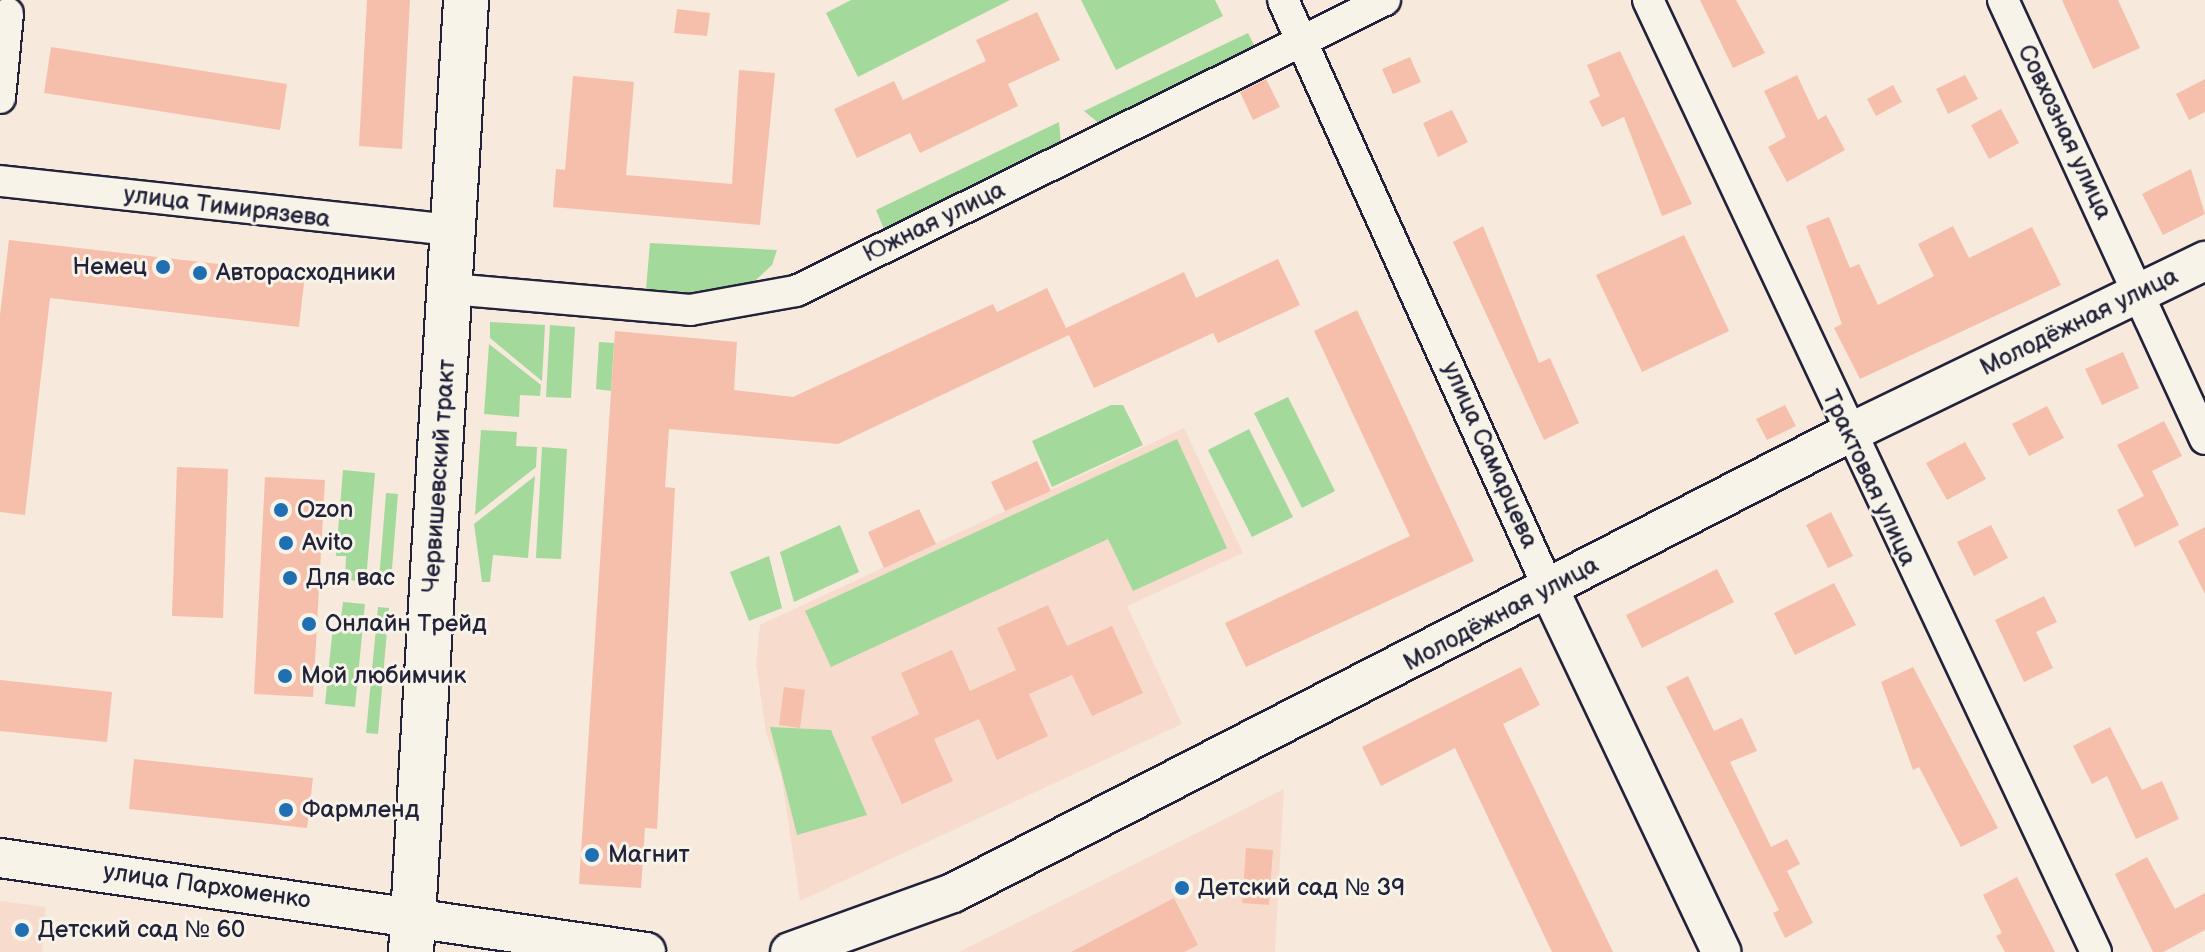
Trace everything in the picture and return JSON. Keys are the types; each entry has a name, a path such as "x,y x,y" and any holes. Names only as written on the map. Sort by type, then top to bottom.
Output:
{"main road":[{"name":"Червишевский тракт","path":"412,935 466,0"}],"street":[{"name":"улица Самарцева","path":"1283,0 1549,589 1721,952"},
{"name":"Южная улица","path":"451,289 690,310 796,291 1385,0"},
{"name":"Трактовая улица","path":"1648,0 1847,434 2096,952"},
{"name":"Совхозная улица","path":"2003,0 2099,196 2134,296 2205,439"},
{"path":"0,98 8,13"},
{"name":"улица Тимирязева","path":"0,181 454,230"},
{"name":"Молодёжная улица","path":"790,952 953,893 1847,434 2205,261"},
{"name":"улица Пархоменко","path":"0,858 412,935"},
{"path":"412,935 646,952"}],"shaded area":[{"path":"1184,428 1243,553 1127,606 1182,724 800,901 781,774 766,733 756,664 760,625"},
{"name":"Детский сад № 39","path":"1284,789 1275,952 959,952 1213,825"},
{"name":"Детский сад № 60","path":"0,901 46,907 42,952 0,952"}],"green space":[{"path":"851,0 1010,0 858,77 826,13"},
{"path":"1081,0 1215,0 1223,16 1116,70"},
{"path":"1248,33 1256,49 1100,124 1084,111"},
{"path":"1059,122 1061,144 884,229 876,210"},
{"path":"650,243 777,250 772,265 745,290 724,295 646,289"},
{"path":"490,322 545,325 542,381 490,338"},
{"path":"550,325 575,327 571,398 546,397"},
{"path":"599,342 614,343 611,391 596,389"},
{"path":"489,344 541,385 540,396 520,395 519,417 484,414"},
{"path":"1288,397 1335,491 1302,508 1254,413"},
{"path":"1111,405 1123,405 1143,445 1052,487 1032,441"},
{"path":"1249,429 1293,517 1252,537 1208,450"},
{"path":"481,430 517,432 516,446 537,447 536,467 475,515"},
{"path":"1177,439 1227,548 1133,591 1108,539 831,667 805,611"},
{"path":"542,447 567,449 561,559 536,558"},
{"path":"343,470 375,473 366,581 345,580 346,556 336,556"},
{"path":"535,476 528,558 493,555 490,582 482,582 474,524"},
{"path":"386,493 398,494 391,581 379,580"},
{"path":"840,525 859,572 794,602 780,552"},
{"path":"769,556 782,608 749,621 730,572"},
{"path":"343,602 365,604 355,707 325,704 333,626 340,626"},
{"path":"378,607 389,608 378,734 366,733"},
{"path":"770,727 831,730 867,815 797,835"}],"building":[{"path":"367,0 410,0 402,149 359,146"},
{"path":"1700,0 1736,0 1765,53 1733,68"},
{"path":"2062,0 2118,0 2140,48 2093,69"},
{"path":"677,9 710,13 707,36 674,33"},
{"path":"1037,12 1060,60 1008,84 1018,106 920,153 910,133 857,158 834,109 894,81 903,100 986,61 976,40"},
{"path":"51,47 287,84 280,130 44,93"},
{"path":"1620,51 1692,204 1662,216 1624,117 1602,127 1589,101 1600,96 1587,65"},
{"path":"1410,57 1421,82 1393,94 1382,69"},
{"path":"739,70 775,73 760,225 553,207 556,169 565,170 573,76 634,82 626,175 732,184"},
{"path":"1797,75 1818,120 1826,115 1845,150 1787,182 1768,147 1786,137 1764,91"},
{"path":"1965,75 1978,99 1948,114 1936,89"},
{"path":"1266,79 1280,107 1253,120 1240,92"},
{"path":"2205,79 2205,112 2189,120 2176,94"},
{"path":"1893,85 1902,102 1876,116 1867,99"},
{"path":"2001,109 2019,143 1989,159 1971,125"},
{"path":"1452,110 1468,142 1438,157 1423,123"},
{"path":"2191,169 2205,214 2163,235 2142,194"},
{"path":"1829,217 1850,268 1859,264 1878,305 1934,276 1918,244 1953,226 1969,258 2032,227 2061,285 1860,379 1834,328 1842,324 1806,226"},
{"path":"1483,226 1539,363 1550,358 1579,423 1544,440 1453,242"},
{"path":"1684,235 1729,331 1642,372 1596,275"},
{"path":"9,240 305,274 299,327 50,298 25,515 0,512 0,315"},
{"path":"1278,259 1300,305 1218,343 1213,333 1094,388 1069,335 838,444 669,429 665,487 675,488 657,829 645,828 641,888 579,884 615,331 737,342 734,390 793,397 993,304 997,312 1047,288 1066,328 1184,272 1196,298"},
{"path":"1357,310 1474,561 1246,667 1225,623 1410,536 1314,331"},
{"path":"2123,352 2139,388 2102,405 2085,369"},
{"path":"1785,405 1796,426 1767,440 1756,419"},
{"path":"2047,406 2064,438 2029,456 2012,424"},
{"path":"2164,421 2182,456 2152,471 2179,525 2135,547 2117,510 2144,496 2117,445"},
{"path":"1965,442 1986,479 1947,500 1926,463"},
{"path":"1037,461 1051,491 1005,511 991,482"},
{"path":"177,467 228,469 223,618 172,616"},
{"path":"265,477 325,480 313,697 254,694"},
{"path":"919,509 936,544 884,568 868,532"},
{"path":"1831,512 1853,556 1828,568 1806,525"},
{"path":"1991,525 2008,558 1974,576 1957,542"},
{"path":"2205,527 2205,594 2178,541"},
{"path":"1717,569 1734,602 1642,648 1626,615"},
{"path":"1834,583 1856,625 1795,655 1774,613"},
{"path":"2044,596 2057,622 2036,632 2053,668 2024,682 1995,620"},
{"path":"1048,605 1067,646 1112,626 1143,693 1092,716 1072,675 1029,694 1048,736 997,760 979,719 934,739 953,781 902,804 871,737 919,714 901,673 952,650 970,691 1016,670 997,628"},
{"path":"1521,667 1540,705 1503,724 1613,952 1552,952 1455,748 1381,786 1362,747"},
{"path":"1913,667 1998,828 1961,847 1919,767 1913,770 1881,682"},
{"path":"1688,676 1714,731 1742,718 1757,751 1730,762 1771,847 1787,839 1800,864 1787,871 1813,923 1785,938 1773,913 1779,910 1666,687"},
{"path":"0,680 112,692 107,742 0,731"},
{"path":"784,687 805,690 800,728 779,725"},
{"path":"2110,727 2142,790 2162,781 2179,819 2136,839 2107,776 2092,784 2073,746"},
{"path":"134,759 313,778 307,828 129,809"},
{"path":"1246,848 1273,850 1269,905 1242,903"},
{"path":"2147,857 2175,909 2205,893 2205,930 2163,952 2153,952 2115,874"},
{"path":"2017,877 2055,952 2005,952 1996,936 2002,933 1983,895"},
{"path":"1174,898 1198,945 1184,952 1071,952"}],"place":[{"name":"Немец","path":"163,267"},
{"name":"Авторасходники","path":"200,273"},
{"name":"Ozon","path":"281,510"},
{"name":"Avito","path":"286,543"},
{"name":"Для вас","path":"290,578"},
{"name":"Онлайн Трейд","path":"309,624"},
{"name":"Мой любимчик","path":"285,676"},
{"name":"Фармленд","path":"286,810"},
{"name":"Магнит","path":"592,855"},
{"name":"Детский сад № 39","path":"1182,888"},
{"name":"Детский сад № 60","path":"22,930"}]}
